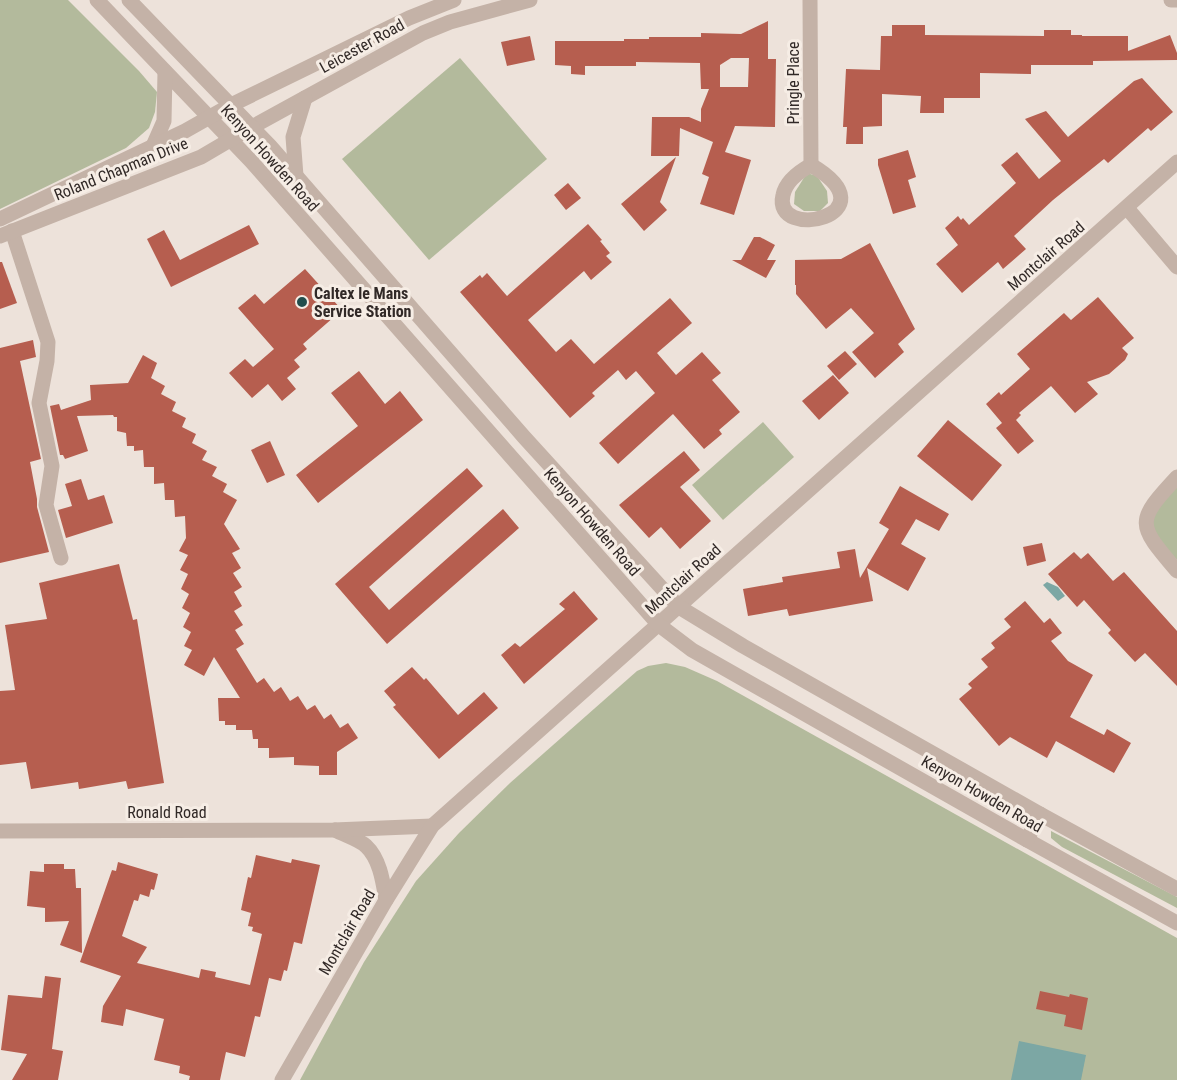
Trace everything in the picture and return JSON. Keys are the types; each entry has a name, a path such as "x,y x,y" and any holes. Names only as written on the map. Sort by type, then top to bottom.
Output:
{"street":[{"name":"Kenyon Howden Road","path":"97,0 231,140 659,625 692,650 1177,923"},
{"name":"Kenyon Howden Road","path":"129,0 252,127 524,437 679,606 743,646 1177,889"},
{"name":"Leicester Road","path":"231,105 409,18 454,0"},
{"name":"Leicester Road","path":"252,127 423,33 450,22 530,0"},
{"name":"Pringle Place","path":"810,0 811,165"},
{"path":"1171,0 1177,0"},
{"path":"153,146 164,121 165,72"},
{"path":"296,176 293,137 305,98"},
{"name":"Roland Chapman Drive","path":"0,219 153,146 231,105"},
{"name":"Roland Chapman Drive","path":"6,234 201,157 252,127"},
{"name":"Montclair Road","path":"282,1080 386,900 432,826 1177,162"},
{"path":"1127,208 1177,267"},
{"path":"6,234 48,342 48,361 39,403 52,466 46,505 62,558"},
{"path":"423,357 441,342"},
{"path":"506,451 524,437"},
{"path":"1177,477 1153,503 1146,517 1146,525 1154,543 1177,571"},
{"path":"1027,840 1040,814"},
{"name":"Ronald Road","path":"0,831 334,830 432,826"},
{"name":"Ronald Road","path":"334,830 365,846 378,865 386,900"}],"green space":[{"path":"0,0 68,0 157,92 155,112 149,128 126,148 0,209"},
{"path":"460,58 547,159 429,260 342,159"},
{"path":"807,173 817,176 827,191 828,203 820,211 804,211 794,204 795,192"},
{"path":"763,422 794,457 723,520 692,485"},
{"path":"1177,485 1177,560 1158,538 1152,525 1152,518 1162,501"},
{"path":"666,663 685,667 717,681 1177,938 1177,1080 300,1080 364,962 416,881 459,833 510,783 637,671 648,666"},
{"path":"1051,831 1177,897 1177,908 1062,847 1051,838"}],"water":[{"path":"1047,582 1058,587 1065,596 1058,601 1043,585"},
{"path":"1019,1041 1086,1055 1081,1080 1011,1080"}],"building":[{"path":"768,21 768,59 776,59 775,127 735,126 725,152 751,160 734,215 700,204 709,177 702,174 713,142 680,128 679,156 651,156 652,117 689,117 701,122 701,109 709,89 701,89 700,63 636,62 636,66 585,66 585,75 571,74 571,66 555,65 555,41 624,41 624,39 649,39 649,37 701,37 701,33 741,34","holes":["731,58 749,58 748,87 720,87 720,65"]},
{"path":"892,25 925,25 925,35 1044,36 1044,30 1071,30 1071,35 1128,36 1128,51 1170,35 1177,53 1177,60 1093,61 1093,65 1031,65 1031,74 980,73 980,98 944,98 944,113 920,113 921,96 882,94 882,126 863,127 863,144 846,144 847,127 843,127 846,69 880,70 881,36 892,36"},
{"path":"530,36 535,60 507,66 501,42"},
{"path":"1142,78 1173,112 1151,131 1148,128 1108,163 1104,159 1053,200 1014,236 1026,249 1003,269 998,262 962,293 936,264 958,245 945,228 958,216 969,225 1016,183 1001,165 1017,152 1039,179 1061,161 1025,119 1046,111 1068,137 1134,81"},
{"path":"908,150 916,177 908,180 916,207 893,214 878,159"},
{"path":"676,157 660,202 667,210 644,231 621,204"},
{"path":"568,183 581,198 566,210 554,195"},
{"path":"588,224 602,240 600,241 610,253 606,256 612,262 591,280 584,271 528,320 556,352 571,339 594,364 670,298 692,323 657,353 676,375 702,352 721,373 712,380 740,412 719,430 722,434 704,449 673,414 618,464 599,443 655,393 636,371 626,380 618,370 592,393 595,396 570,418 460,292 480,275 482,278 487,273 507,296"},
{"path":"249,225 259,244 171,287 147,239 164,230 180,260"},
{"path":"754,237 760,237 775,245 767,260 776,260 766,278 732,260 741,260"},
{"path":"870,243 915,329 898,344 904,352 875,378 852,352 874,333 851,308 826,329 796,294 795,285 795,260 841,259"},
{"path":"0,262 2,262 17,303 0,309"},
{"path":"305,269 342,310 303,344 307,349 294,360 300,367 287,378 296,389 282,401 268,384 252,398 229,373 245,359 253,367 274,349 238,308 255,294 264,304"},
{"path":"1098,297 1134,338 1122,348 1128,354 1125,360 1109,374 1087,382 1098,394 1075,413 1051,386 1019,413 1021,415 1016,420 1034,441 1018,454 996,428 1002,423 986,404 999,392 1001,395 1030,369 1017,354 1064,313 1071,320"},
{"path":"33,340 36,357 20,361 41,459 30,462 37,507 49,552 0,563 0,348"},
{"path":"845,351 857,364 839,380 827,366"},
{"path":"143,355 157,363 151,378 165,386 161,394 176,402 172,411 186,418 182,427 196,434 192,443 207,451 202,460 217,467 212,476 227,484 223,492 237,500 224,524 240,549 232,553 241,568 233,573 242,587 234,592 242,606 234,611 243,625 235,630 244,644 236,649 257,683 264,678 274,692 281,687 290,701 298,696 307,710 315,705 324,719 331,714 340,728 348,723 358,738 337,752 337,775 319,775 319,766 294,765 294,757 269,758 269,748 258,748 258,739 253,739 252,730 236,730 236,725 225,725 225,721 219,721 218,698 240,698 214,657 204,676 184,665 192,650 184,646 191,632 183,627 190,613 182,608 189,594 181,589 188,574 180,570 188,555 179,551 186,538 185,516 175,517 174,500 165,500 164,483 154,484 154,467 144,467 143,450 134,451 134,446 127,446 126,433 117,431 117,417 113,415 77,416 88,451 65,459 63,455 60,455 50,406 59,404 61,410 91,400 90,385 128,383"},
{"path":"359,371 385,404 400,391 423,420 318,503 296,475 358,426 331,393"},
{"path":"833,375 849,393 819,420 802,401"},
{"path":"948,420 1002,465 972,501 917,456"},
{"path":"270,441 285,475 267,483 251,450"},
{"path":"684,451 700,470 680,487 711,521 680,549 661,527 649,538 619,505"},
{"path":"467,468 483,486 369,587 389,610 503,509 519,528 387,644 335,584"},
{"path":"81,479 88,500 104,495 113,523 66,538 58,510 72,506 65,484"},
{"path":"900,486 949,514 939,531 916,519 901,544 926,558 908,591 867,568 873,601 789,616 787,609 748,616 743,589 783,582 782,577 840,568 837,552 855,549 860,578 889,529 879,523"},
{"path":"1042,543 1046,561 1027,566 1023,547"},
{"path":"1074,552 1081,559 1088,553 1113,581 1124,572 1177,631 1177,686 1145,653 1135,662 1108,633 1111,630 1084,600 1077,607 1048,574"},
{"path":"119,564 133,620 137,619 164,783 128,789 126,781 79,789 78,782 31,789 26,762 0,765 0,691 15,690 5,625 47,619 39,583"},
{"path":"574,591 598,619 524,684 501,655 515,643 520,647 565,609 559,604"},
{"path":"1025,601 1044,623 1050,618 1062,633 1051,641 1068,661 1093,675 1070,717 1104,735 1107,729 1131,743 1114,773 1056,741 1047,758 1010,737 999,746 959,699 972,688 968,684 988,667 981,659 995,648 991,643 1011,627 1004,619"},
{"path":"412,667 424,680 426,678 458,715 484,692 498,708 439,759 393,707 396,705 384,691"},
{"path":"256,855 291,863 292,859 320,865 302,944 294,942 287,971 284,970 281,981 269,978 260,1017 255,1016 245,1057 226,1052 220,1080 189,1080 190,1076 179,1073 180,1066 154,1060 164,1019 126,1009 123,1026 101,1022 103,1006 121,976 80,962 112,870 116,871 118,862 158,874 154,890 151,889 149,897 140,894 138,901 134,900 122,936 147,947 137,963 199,978 201,969 216,972 215,977 250,985 262,934 252,931 253,927 248,926 251,913 241,910 248,877 251,878"},
{"path":"44,864 64,864 64,869 75,869 76,888 81,888 82,953 60,945 69,921 45,922 45,908 27,906 30,871 44,872"},
{"path":"45,976 61,978 52,1049 63,1051 58,1080 12,1080 27,1054 1,1050 8,995 42,998"},
{"path":"1040,991 1088,998 1082,1030 1064,1026 1066,1015 1036,1009"}],"place":[{"name":"Caltex le Mans Service Station","path":"302,302"}]}
